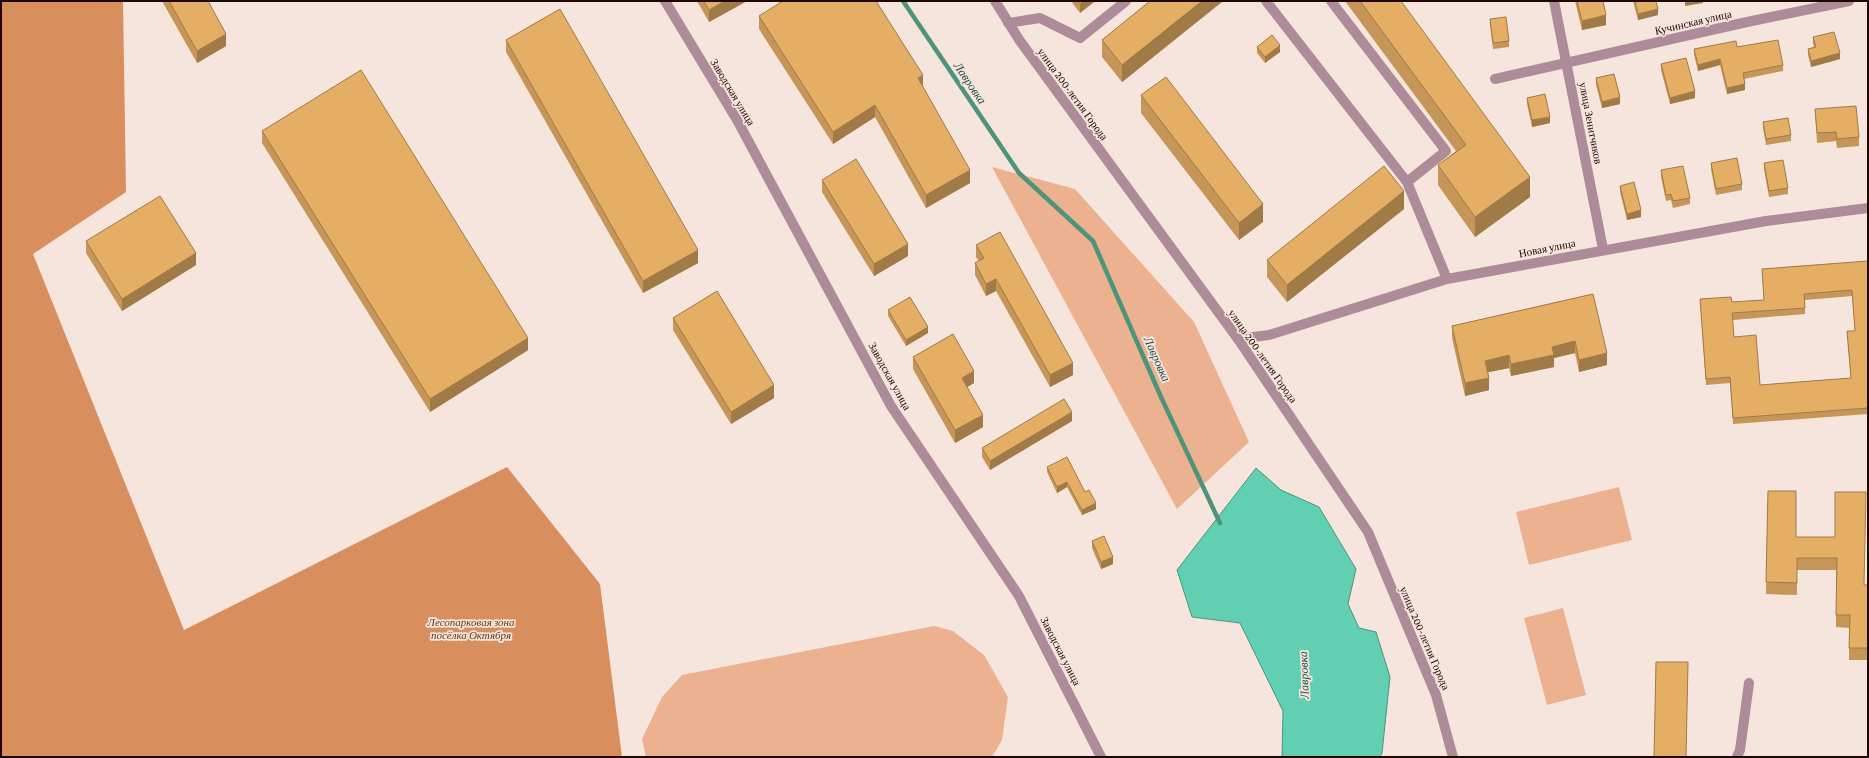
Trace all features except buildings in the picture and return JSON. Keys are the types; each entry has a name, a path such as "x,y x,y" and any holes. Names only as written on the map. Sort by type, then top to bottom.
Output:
{"street":[{"name":"Заводская улица","path":"665,1 737,120 892,406 1019,596 1101,757"},
{"name":"улица 200-летия Города","path":"995,1 1008,23 1238,339 1368,532 1436,696 1453,757"},
{"path":"1008,23 1040,18 1080,38 1126,1"},
{"path":"1266,1 1407,182 1447,279"},
{"path":"1331,1 1446,151 1407,182"},
{"name":"улица Зенитчиков","path":"1554,1 1603,250"},
{"name":"Кучинская улица","path":"1495,79 1848,1"},
{"name":"Новая улица","path":"1238,339 1269,335 1447,279 1766,221 1868,208"},
{"path":"1738,757 1749,683"}],"shaded area":[{"path":"992,167 1075,189 1194,322 1249,442 1177,509"},
{"path":"1619,487 1632,540 1529,565 1516,512"},
{"path":"1563,608 1586,695 1547,705 1524,618"},
{"path":"934,626 953,631 984,655 1008,697 1002,740 992,757 646,757 642,739 662,697 682,675"}],"green space":[{"name":"Лесопарковая зона посёлка Октября","path":"1,1 123,1 126,192 33,254 184,630 507,467 600,584 622,757 1,757"}],"water":[{"path":"1256,468 1281,490 1319,507 1356,569 1348,604 1359,628 1376,632 1390,677 1382,753 1380,757 1282,757 1283,711 1240,623 1192,617 1177,570"}],"waterway":[{"name":"Лавровка","path":"903,1 1019,173 1093,241 1161,397 1220,523"}]}
